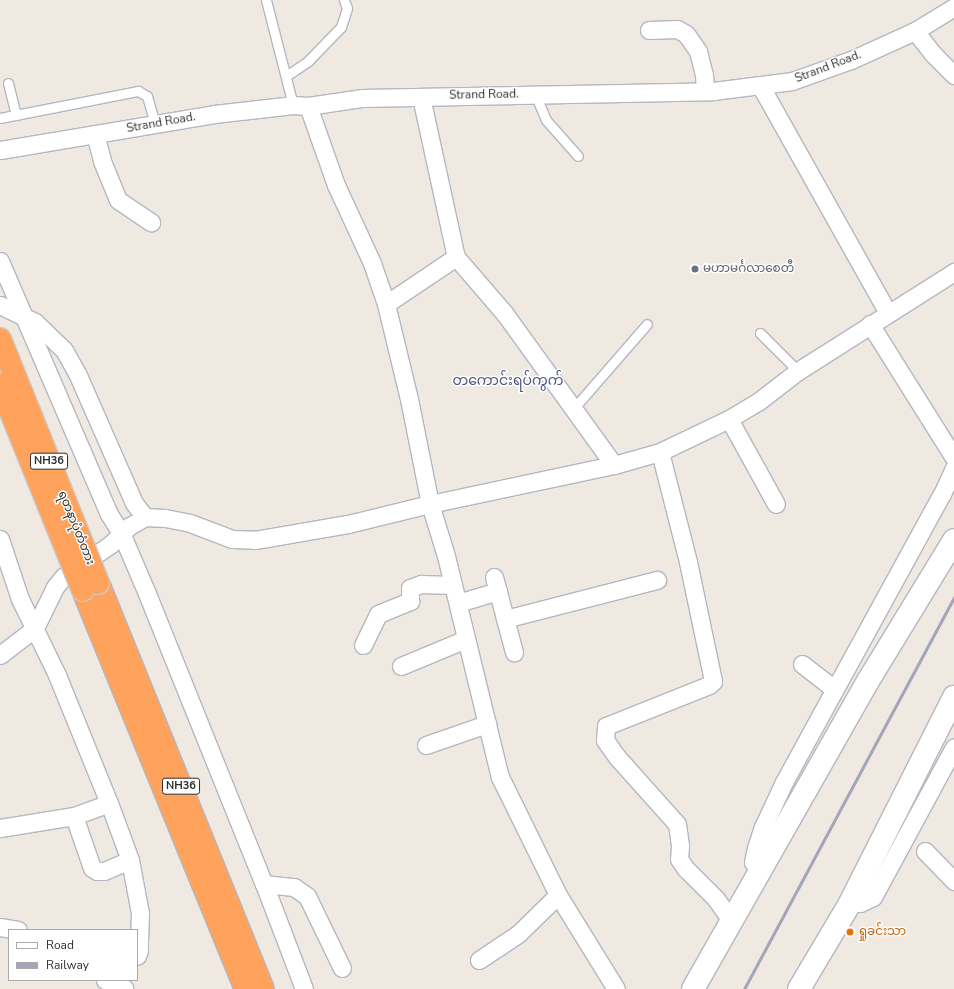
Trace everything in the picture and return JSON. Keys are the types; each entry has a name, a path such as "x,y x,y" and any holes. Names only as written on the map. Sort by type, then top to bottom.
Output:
{"highway":[{"name":"ရတနာပုံတံတား","path":"0,339 90,586"},
{"name":"ရတနာပုံတံတား","path":"0,385 90,586"},
{"name":"NH36","path":"90,586 246,989"},
{"name":"NH36","path":"90,586 263,989"}],"main road":[{"path":"693,989 868,681 954,540"},
{"path":"799,989 850,903 954,697"}],"street":[{"name":"Strand Road.","path":"0,150 214,114 362,98 705,91 792,82 851,60 915,31 954,8"},
{"path":"650,30 677,29 686,34 698,51 704,75 705,91"},
{"path":"915,31 933,54 954,75"},
{"path":"760,85 888,313"},
{"path":"422,97 456,257 505,314 614,465"},
{"path":"300,105 372,263 386,304 409,399 430,504 458,603 500,777 558,895 616,989"},
{"path":"95,134 102,161 118,200 151,222"},
{"path":"386,304 456,257"},
{"path":"0,261 109,514 122,535 146,591 264,884 304,989"},
{"path":"0,655 35,628 55,587 64,576 122,535 128,527 145,517 165,518 184,522 232,539 272,539 348,524 430,504 614,465 660,452 730,419 759,401 798,371 954,272"},
{"path":"0,305 35,322 64,350 77,373 100,423 134,503 145,517"},
{"path":"870,324 954,458"},
{"path":"730,419 776,504"},
{"path":"660,452 688,562 713,681 709,685 606,726 605,740 616,757 677,824 680,846 679,859 685,868 716,899 732,922"},
{"path":"760,872 753,862 763,827 784,782 942,494 954,468"},
{"path":"0,539 20,599 57,675 109,803 130,860 140,913 138,953"},
{"path":"505,619 657,580"},
{"path":"363,645 378,614 410,601 410,588 421,584 453,585"},
{"path":"458,603 496,584 514,652"},
{"path":"401,666 466,639"},
{"path":"802,664 828,684 836,687"},
{"path":"426,744 487,724"},
{"path":"850,903 860,902 873,897 954,747"},
{"path":"912,780 931,791"},
{"path":"0,828 74,816 109,803"},
{"path":"74,816 92,868 97,871 104,871 130,860"},
{"path":"925,851 954,881"},
{"path":"264,884 294,887 302,890 307,896 342,968"},
{"path":"479,960 518,934 558,895"},
{"path":"0,927 12,929"},
{"path":"107,981 112,984 125,986"}],"lane":[{"path":"266,0 286,76 300,105"},
{"path":"286,76 308,61 341,27 347,8 344,0"},
{"path":"8,83 16,115"},
{"path":"0,118 138,91 147,96 155,124"},
{"path":"535,94 546,120 578,156"},
{"path":"574,408 647,324"},
{"path":"760,333 798,371"}],"railway":[{"path":"744,989 954,597"}],"place":[{"name":"မဟာမင်္ဂလာစေတီ","path":"695,269"},
{"name":"ရှုခင်းသာ","path":"850,932"}],"district":[{"name":"တကောင်းရပ်ကွက်","path":"508,381"}]}
